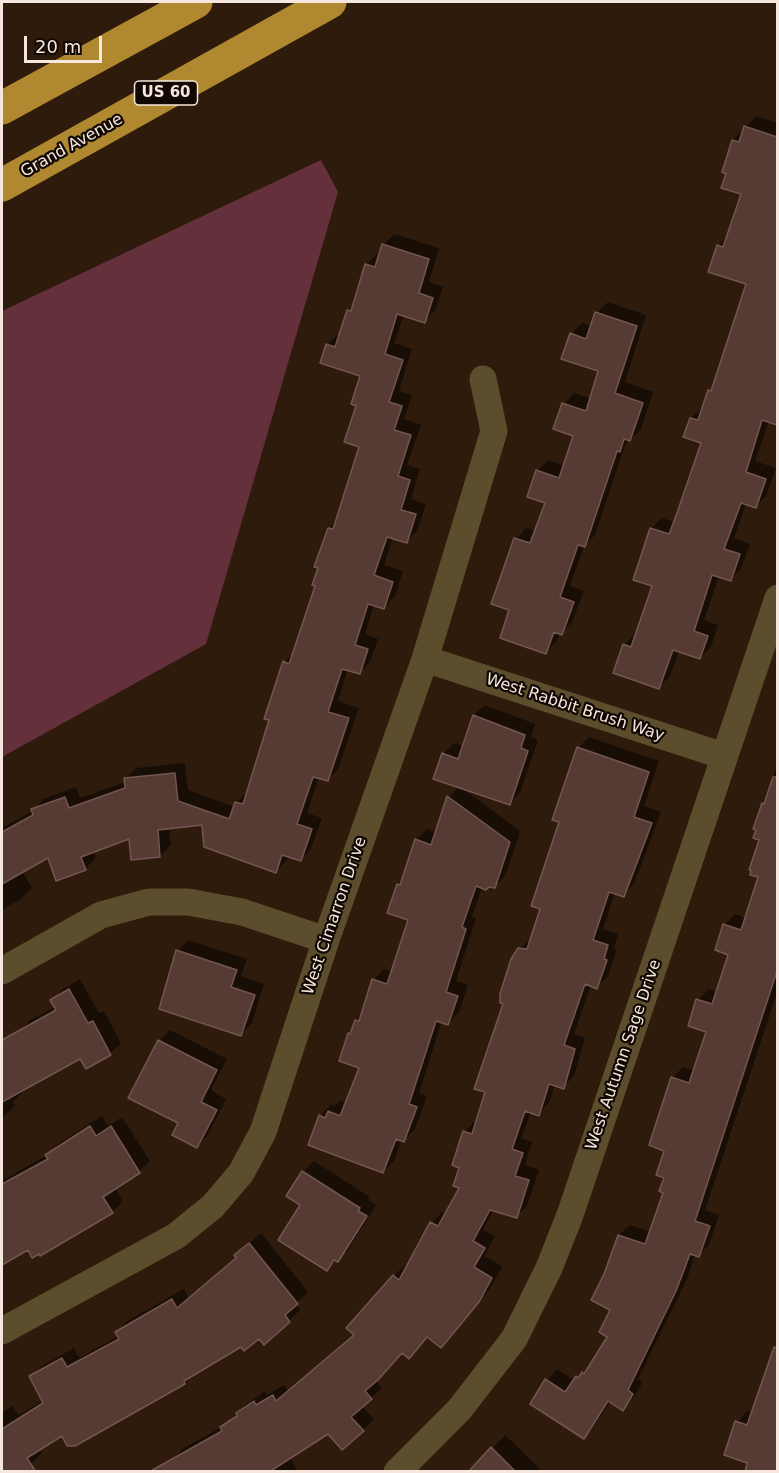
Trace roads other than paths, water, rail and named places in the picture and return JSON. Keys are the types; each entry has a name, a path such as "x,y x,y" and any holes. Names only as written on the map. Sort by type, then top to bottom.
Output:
{"highway":[{"path":"2,108 196,2"},
{"name":"Grand Avenue","path":"2,185 330,2"}],"street":[{"name":"West Cimarron Drive","path":"2,1331 176,1236 213,1206 241,1173 262,1132 326,940 425,659 494,431 483,379"},
{"name":"West Autumn Sage Drive","path":"397,1472 459,1410 514,1339 549,1268 570,1215 777,598"},
{"name":"West Rabbit Brush Way","path":"425,659 724,756"},
{"path":"2,971 101,915 149,902 188,902 243,912 326,940"}]}
